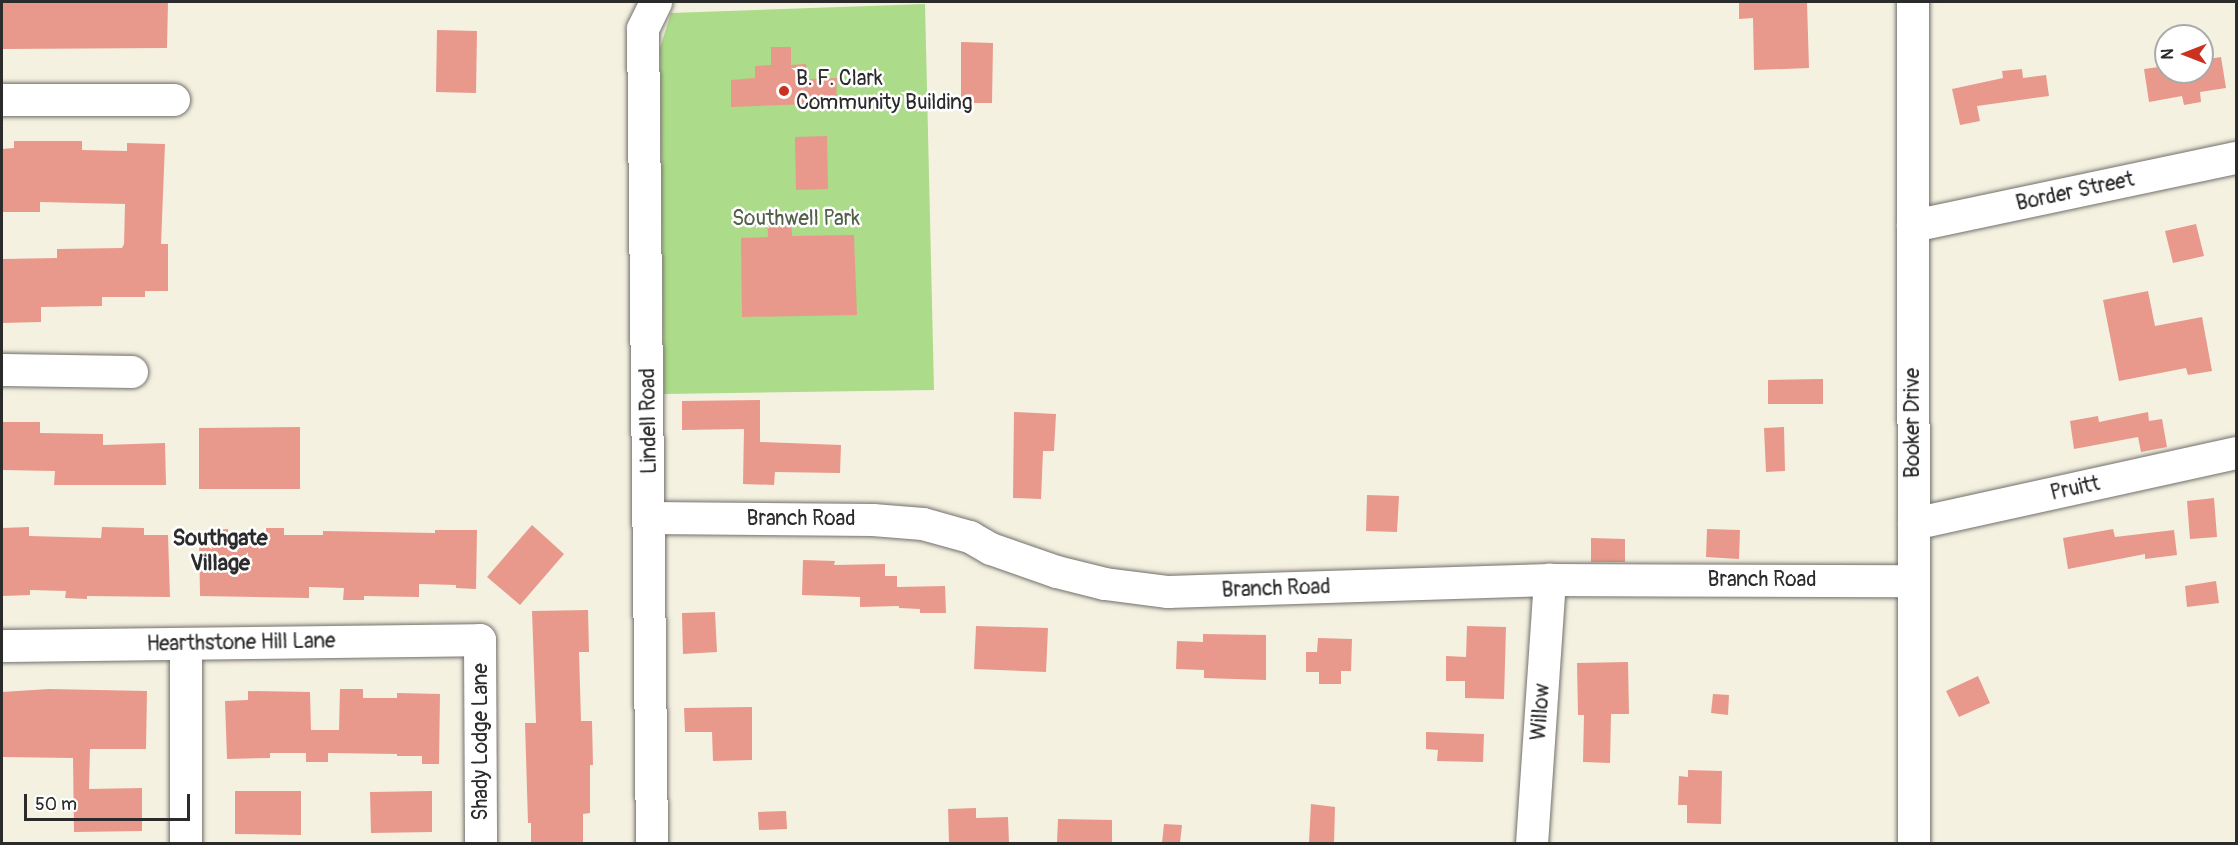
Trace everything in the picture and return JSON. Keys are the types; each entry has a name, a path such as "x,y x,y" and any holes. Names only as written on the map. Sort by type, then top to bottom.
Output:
{"street":[{"name":"Lindell Road","path":"652,843 643,28 656,2"},
{"name":"Booker Drive","path":"1913,2 1914,843"},
{"path":"2,100 174,100"},
{"name":"Border Street","path":"1913,226 2236,158"},
{"path":"2,370 132,372"},
{"name":"Pruitt","path":"1914,524 2236,453"},
{"name":"Branch Road","path":"650,518 873,520 923,524 970,537 991,549 1057,572 1105,584 1168,592 1550,580 1914,581"},
{"name":"Willow","path":"1532,843 1550,580"},
{"name":"Hearthstone Hill Lane","path":"2,646 480,640"},
{"name":"Shady Lodge Lane","path":"480,640 481,843"},
{"path":"186,644 186,843"}],"green space":[{"name":"Southwell Park","path":"925,4 934,390 664,394 660,48 671,13"}],"building":[{"path":"2,2 168,2 167,48 2,49"},
{"path":"1739,2 1807,2 1809,68 1754,70 1753,18 1739,19"},
{"path":"437,30 477,31 476,93 436,92"},
{"path":"961,42 993,43 992,103 961,103"},
{"name":"B. F. Clark Community Building","path":"771,47 791,47 791,65 806,64 808,79 837,78 836,103 731,107 731,80 755,78 755,66 771,65"},
{"path":"2221,57 2226,88 2200,92 2201,102 2184,105 2182,96 2149,102 2144,69 2154,68 2154,84 2214,84 2214,58"},
{"path":"2022,69 2023,78 2046,75 2049,96 1977,106 1980,121 1960,125 1952,89 2003,78 2002,71"},
{"path":"827,136 828,189 796,190 795,137"},
{"path":"14,141 82,141 82,150 127,151 127,143 165,144 161,244 168,244 168,291 145,291 145,297 102,297 102,306 41,307 41,322 2,323 2,259 57,258 57,249 122,248 124,244 125,204 40,202 40,212 2,212 2,149 14,148"},
{"path":"767,214 791,214 792,236 854,235 857,315 742,317 741,238 768,237"},
{"path":"2196,224 2204,256 2173,263 2165,231"},
{"path":"2148,291 2155,326 2202,317 2212,371 2188,375 2186,368 2119,381 2103,300"},
{"path":"1823,379 1823,404 1768,404 1768,380"},
{"path":"760,400 760,442 841,445 840,473 775,472 774,485 743,484 744,429 682,430 682,401"},
{"path":"1014,412 1056,414 1054,451 1043,451 1041,499 1013,498"},
{"path":"2148,412 2149,421 2162,419 2167,447 2141,452 2138,437 2074,449 2070,421 2098,416 2099,422"},
{"path":"2,422 40,422 40,433 103,434 103,445 165,443 166,485 54,485 55,471 2,470"},
{"path":"300,427 300,489 199,489 199,428"},
{"path":"1784,427 1785,471 1766,472 1764,428"},
{"path":"1367,495 1399,496 1397,532 1366,531"},
{"path":"2214,498 2217,537 2190,539 2187,501"},
{"path":"532,525 564,554 520,605 487,577"},
{"path":"29,527 29,536 101,538 102,527 144,528 144,535 168,535 170,597 65,598 66,591 30,590 30,595 2,596 2,528"},
{"path":"266,528 284,528 284,535 323,535 323,531 435,533 435,530 477,530 476,589 456,588 456,585 419,584 419,597 364,596 364,600 343,600 344,588 309,587 309,598 200,596 199,535 210,534 210,530 228,529 228,536 266,535"},
{"path":"1707,529 1740,530 1739,559 1706,557"},
{"path":"2113,529 2115,537 2174,530 2177,555 2145,559 2145,554 2068,569 2063,538"},
{"path":"1591,538 1625,539 1625,562 1591,562"},
{"path":"803,560 835,561 834,565 885,564 885,576 897,576 897,587 945,586 946,613 920,613 920,609 899,608 899,606 860,607 860,597 802,595"},
{"path":"2216,581 2219,603 2187,607 2185,586"},
{"path":"588,610 589,652 579,652 581,721 592,721 593,765 590,765 590,813 583,814 583,843 531,843 531,823 528,823 525,723 536,723 532,611"},
{"path":"715,612 717,652 683,654 682,613"},
{"path":"976,626 1048,628 1046,672 974,669"},
{"path":"1467,626 1506,627 1504,699 1465,698 1465,681 1446,681 1446,656 1466,657"},
{"path":"1203,634 1266,635 1266,680 1204,678 1204,670 1176,669 1177,641 1203,642"},
{"path":"1318,638 1352,639 1351,671 1341,671 1341,684 1319,684 1319,672 1306,672 1306,652 1317,652"},
{"path":"1628,662 1629,714 1611,714 1610,763 1583,762 1584,715 1578,715 1577,663"},
{"path":"1978,676 1990,703 1959,717 1946,691"},
{"path":"49,689 147,691 146,749 90,749 89,789 142,788 142,831 74,832 73,758 2,757 2,692"},
{"path":"340,689 363,689 363,698 397,698 397,693 440,694 439,764 422,764 422,756 397,756 397,754 328,753 328,762 306,762 306,753 270,753 270,758 227,759 225,701 248,700 248,691 310,692 311,730 339,730"},
{"path":"1713,694 1729,695 1728,715 1711,713"},
{"path":"752,707 752,760 713,761 712,732 685,732 684,708"},
{"path":"1426,732 1484,734 1483,762 1437,761 1438,750 1426,749"},
{"path":"1688,770 1722,771 1721,824 1687,823 1687,805 1678,805 1679,776 1688,777"},
{"path":"235,791 301,791 301,835 235,834"},
{"path":"432,791 432,832 371,833 370,792"},
{"path":"1311,804 1335,807 1334,843 1309,843"},
{"path":"976,808 976,818 1008,817 1009,843 949,843 948,809"},
{"path":"786,811 787,829 759,830 758,812"},
{"path":"1058,819 1112,820 1112,843 1057,843"},
{"path":"1164,824 1182,825 1180,843 1162,843"}],"place":[{"name":"B. F. Clark Community Building","path":"784,91"}],"district":[{"name":"Southgate Village","path":"220,550"}]}
